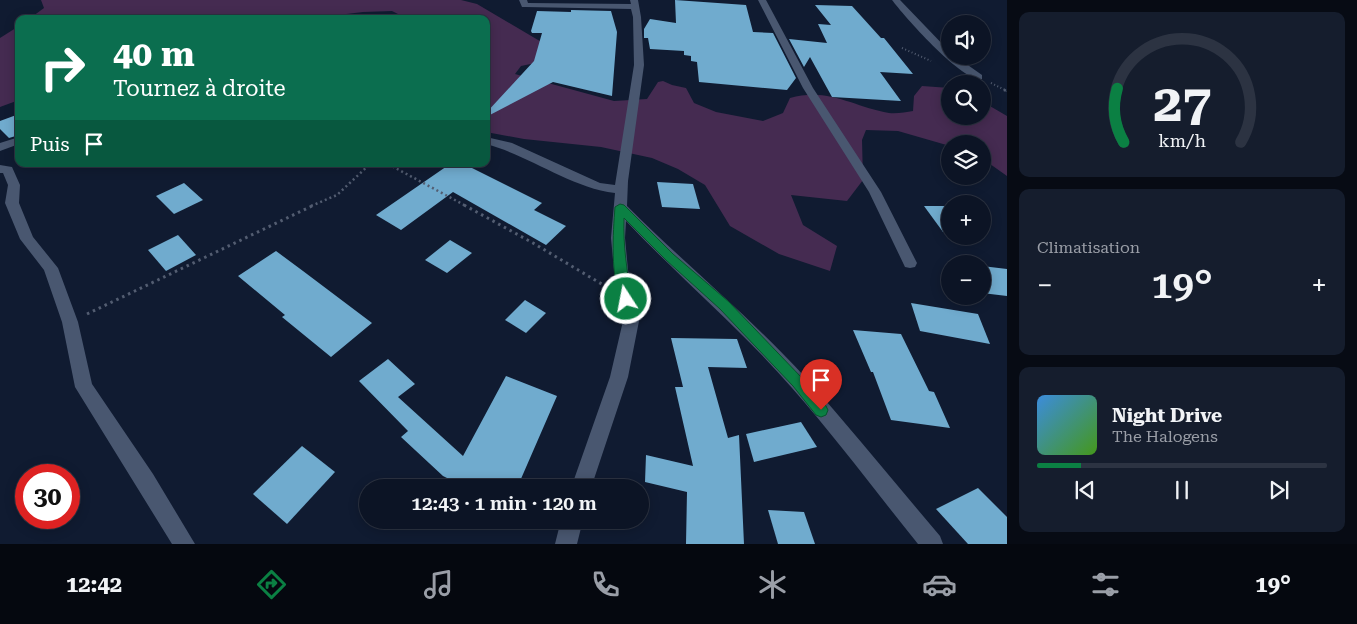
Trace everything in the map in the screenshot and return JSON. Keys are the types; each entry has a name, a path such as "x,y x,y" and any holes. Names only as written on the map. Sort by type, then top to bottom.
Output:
{"street":[{"path":"523,0 526,5 635,4 639,65 621,199 618,238 621,270 631,322 619,378 584,479"},
{"path":"762,0 808,88 875,192 910,264"},
{"path":"896,0 946,54 974,75"},
{"path":"490,141 508,146 621,199 670,257 724,306 798,382 932,544"},
{"path":"0,148 15,142"},
{"path":"0,169 8,170 14,185 12,203 27,239 51,268 70,322 84,387 146,481 184,544"},
{"path":"566,544 570,529"}],"path":[{"path":"70,322 299,212 337,196 367,167"},
{"path":"394,167 533,243 626,299"}],"shaded area":[{"path":"41,0 461,0 477,4 555,50 545,61 521,66 515,74 614,101 647,99 658,82 663,81 686,88 694,103 716,112 763,121 783,113 790,98 804,95 829,96 889,113 913,111 914,96 922,86 941,87 941,125 991,125 991,107 1007,116 1007,176 991,165 991,135 941,135 941,143 898,131 866,130 862,140 863,180 847,201 791,195 803,225 837,246 830,271 779,254 730,226 705,185 678,169 652,158 601,147 524,139 490,133 490,15 400,15 392,11 338,15 34,15 44,8"},
{"path":"15,29 15,101 0,107 0,38"}],"building":[{"path":"675,0 746,5 753,32 773,33 796,78 787,90 699,82 697,62 691,61 691,56 684,55 684,51 650,49 648,38 644,38 644,29 650,19 676,23"},
{"path":"815,5 852,6 881,38 884,38 913,74 880,72 901,101 832,97 810,57 804,67 789,39 827,43 818,24 831,25"},
{"path":"571,10 611,11 617,32 612,96 553,82 490,115 490,109 534,61 542,33 532,33 531,31 537,11 571,12"},
{"path":"15,115 15,136 9,138 0,129 0,121"},
{"path":"446,167 470,167 542,203 534,210 566,226 546,245 453,192 401,230 376,215"},
{"path":"657,182 693,184 700,209 662,207"},
{"path":"184,183 203,200 174,214 156,196"},
{"path":"924,206 941,206 941,229"},
{"path":"178,235 196,255 166,271 148,250"},
{"path":"450,240 472,253 447,273 425,260"},
{"path":"276,251 372,323 331,357 282,317 285,315 238,276"},
{"path":"991,267 1007,269 1007,296 991,294"},
{"path":"525,300 546,313 526,333 505,320"},
{"path":"911,303 978,314 990,344 920,331"},
{"path":"853,330 901,334 929,391 934,392 950,428 891,420 873,372 871,372"},
{"path":"671,338 737,339 747,368 708,367 728,438 739,435 744,544 686,544 687,492 649,483 649,479 645,479 646,455 693,466 675,387 683,387"},
{"path":"388,359 415,384 398,397 463,456 506,376 557,396 521,479 449,479 443,476 401,437 408,431 359,381"},
{"path":"801,422 817,447 754,462 746,434"},
{"path":"302,446 335,472 287,524 253,494"},
{"path":"978,488 1007,517 1007,544 968,544 936,509"},
{"path":"768,510 804,512 815,544 778,544"}],"route":[{"path":"626,299 618,238 620,207 670,257 724,306 798,382 821,410"}]}
